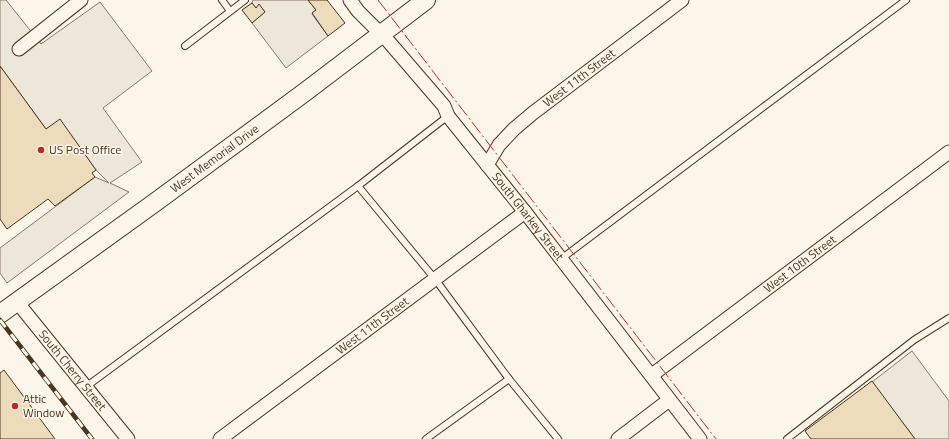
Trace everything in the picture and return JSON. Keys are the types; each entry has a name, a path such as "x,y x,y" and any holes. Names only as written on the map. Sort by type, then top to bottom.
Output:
{"main road":[{"name":"West Memorial Drive","path":"0,314 157,202 426,0"}],"street":[{"path":"19,49 81,0"},
{"name":"South Gharkey Street","path":"350,0 358,11 381,34 444,106 448,116 525,212 700,439"},
{"name":"West 11th Street","path":"487,165 499,146 514,129 533,112 682,0"},
{"name":"West 10th Street","path":"652,375 949,152"},
{"name":"West 11th Street","path":"220,439 525,212"},
{"name":"South Cherry Street","path":"17,302 128,439"},
{"path":"618,439 669,400"}],"lane":[{"path":"222,0 230,11"},
{"path":"185,46 245,0"},
{"path":"561,259 906,0"},
{"path":"86,386 358,186 448,116"},
{"path":"358,186 435,279 509,379 558,439"},
{"path":"788,439 914,340 949,318"},
{"path":"426,439 509,379"}],"shaded area":[{"path":"0,0 6,0 41,44 100,2 152,71 103,108 142,162 110,183 129,192 7,283 0,273 0,248 95,177 109,183 96,170 60,120 46,129 0,66"},
{"path":"253,0 308,0 316,10 312,14 328,36 286,68 252,23 265,12 259,5 256,8 252,3"},
{"path":"912,351 949,401 949,439 915,439 872,382"}],"building":[{"path":"308,0 327,0 345,23 328,36 312,13 316,10"},
{"path":"252,3 256,8 259,4 265,12 252,23 242,10"},
{"name":"US Post Office","path":"0,66 46,129 60,119 96,170 92,173 95,177 55,206 48,199 7,229 0,219"},
{"name":"Attic Window","path":"4,370 55,439 0,439 0,373"},
{"path":"872,381 915,439 811,439 805,431"}],"railway":[{"path":"0,320 92,439"}],"power":[{"path":"378,0 716,439"}],"place":[{"name":"US Post Office","path":"41,150"},
{"name":"Attic Window","path":"15,406"}]}
